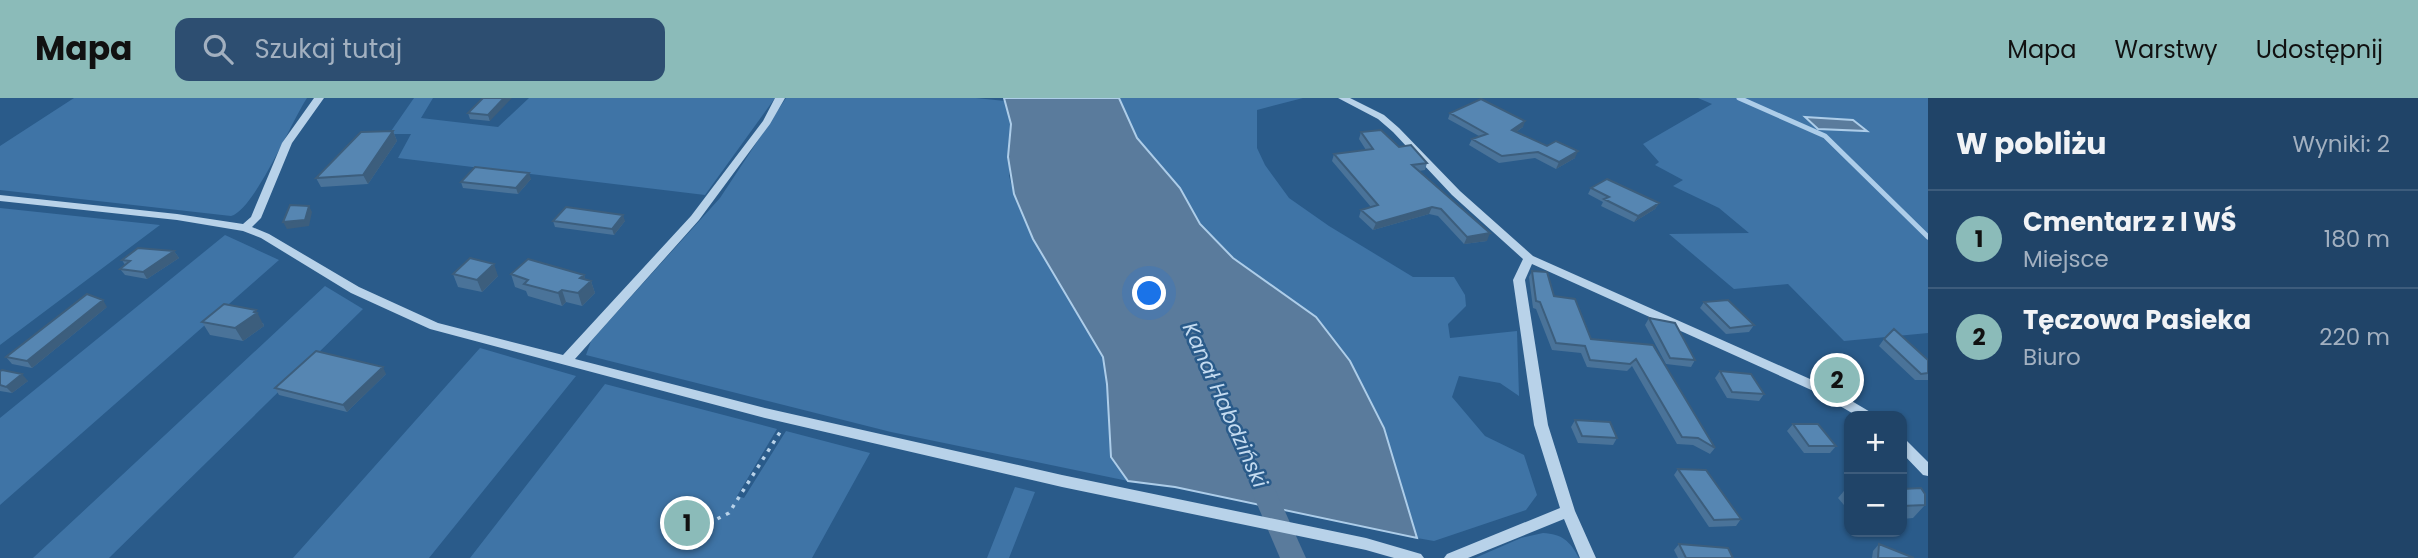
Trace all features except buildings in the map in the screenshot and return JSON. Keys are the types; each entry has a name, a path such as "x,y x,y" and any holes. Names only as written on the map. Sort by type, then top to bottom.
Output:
{"street":[{"path":"245,228 256,218 287,143 319,98"},
{"path":"1343,98 1381,117 1456,193 1529,258 1823,390 1859,411"},
{"path":"0,198 177,217 245,228 265,236 355,290 434,326 788,418 1156,501 1366,544 1416,558"},
{"path":"1529,258 1519,281 1541,425 1568,510 1588,558"},
{"path":"1907,451 1928,471"},
{"path":"1451,558 1568,510"}],"lane":[{"path":"565,361 695,218 767,122 780,98"}],"path":[{"path":"699,517 715,520 729,513 788,418"}],"shaded area":[{"path":"74,98 307,98 251,198 241,210 231,216 0,190 0,146"},
{"path":"414,98 433,98 421,118 498,127 529,98 775,98 705,195 398,158 411,134 389,134"},
{"path":"786,98 976,98 1005,101 1011,124 1009,176 1014,194 1033,239 1103,357 1111,457 1128,481 891,432 586,355 591,341 720,198"},
{"path":"1119,98 1303,98 1257,110 1257,148 1265,165 1289,198 1329,226 1413,277 1454,277 1465,295 1466,306 1448,324 1450,338 1517,331 1519,396 1500,383 1459,376 1452,397 1485,436 1524,455 1537,495 1526,510 1434,541 1417,538 1384,428 1316,317 1233,258 1200,224 1180,188 1137,138"},
{"path":"1698,98 1928,98 1928,333 1844,341 1788,284 1734,289 1669,234 1749,233 1719,208 1673,186 1683,180 1655,165 1659,162 1643,144 1712,104"},
{"path":"0,208 160,225 0,345"},
{"path":"225,235 279,260 0,505 0,418"},
{"path":"325,286 363,309 109,558 33,558"},
{"path":"480,348 576,376 429,558 293,558"},
{"path":"605,384 777,429 737,496 744,498 786,431 870,453 812,558 470,558"},
{"path":"1015,487 1035,492 1009,558 987,558"},
{"path":"1543,533 1565,540 1579,558 1475,558 1521,538"}],"water":[{"path":"1004,98 1119,98 1137,138 1180,188 1200,224 1233,258 1316,317 1350,361 1384,428 1417,538 1175,487 1128,481 1111,457 1103,357 1033,239 1014,194 1008,157 1011,124"},
{"path":"1805,117 1853,120 1867,131 1818,129"}],"waterway":[{"path":"1739,98 1825,136 1928,237"},
{"name":"Kanał Habdziński","path":"1260,483 1293,558"}],"place":[{"name":"Tęczowa Pasieka","path":"1837,380"},
{"name":"Cmentarz z I WŚ","path":"687,523"}]}
